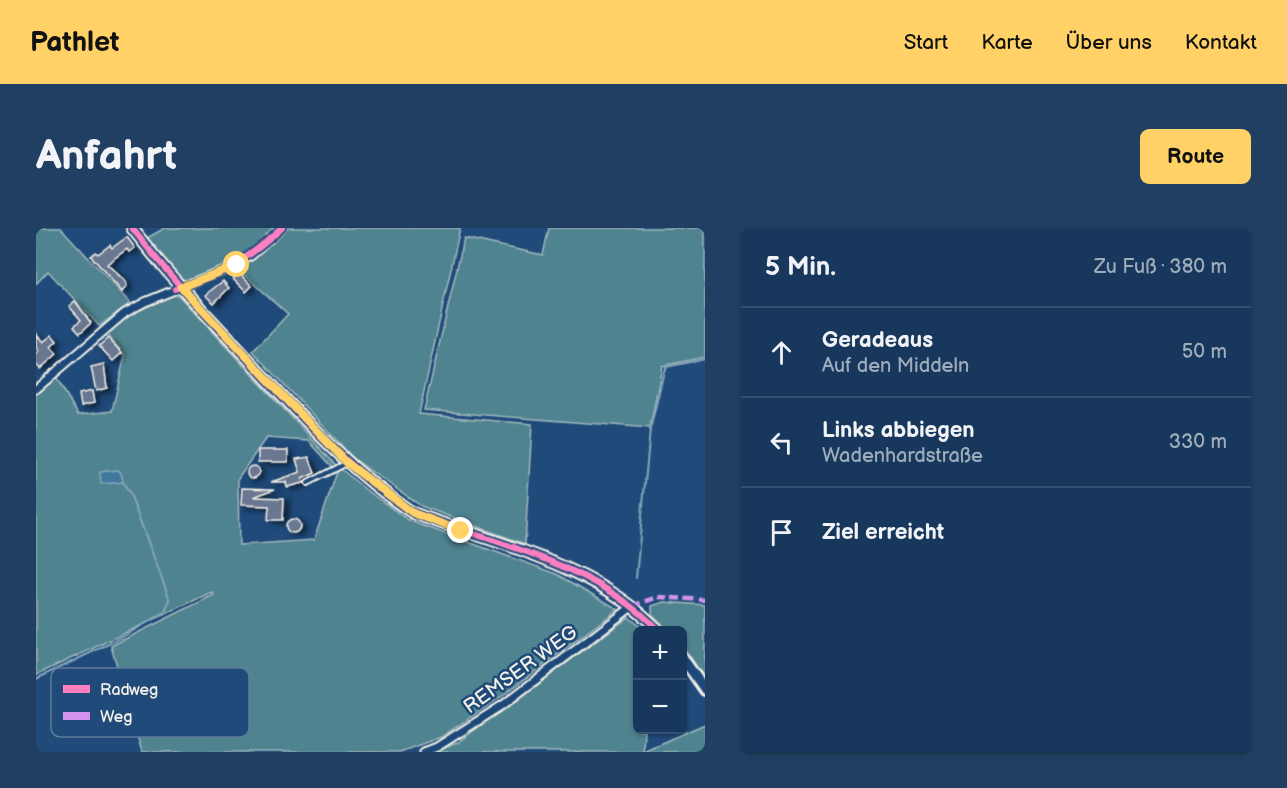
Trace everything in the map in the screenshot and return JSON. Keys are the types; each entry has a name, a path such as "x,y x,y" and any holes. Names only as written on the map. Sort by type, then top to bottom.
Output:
{"street":[{"path":"132,228 181,287 347,463 413,513 558,565 598,584 633,606 655,626"},
{"path":"36,388 125,313 181,287 237,265 252,255 282,228"},
{"name":"REMSER WEG","path":"424,752 437,747 503,705 633,606"},
{"path":"687,664 705,690"}],"lane":[{"path":"308,483 347,463"}],"green space":[{"path":"36,228 61,228 130,303 99,326 48,271 36,284"},
{"path":"165,228 274,228 249,251 233,261 186,280 180,278 147,238"},
{"path":"288,228 460,228 419,414 532,424 525,544 421,506 354,459 253,351 288,314 238,269"},
{"path":"549,228 705,228 705,357 662,366 650,428 424,410 464,238 543,255"},
{"path":"177,294 334,463 366,490 410,521 557,574 618,609 501,697 441,737 400,752 142,752 138,737 249,737 249,668 117,668 111,646 214,595 212,592 36,675 36,394 56,377 78,415 112,411 125,355 106,333 126,316","holes":["266,438 309,441 337,472 314,540 239,545 238,478"]},
{"path":"664,602 705,605 705,679 687,652 687,626 665,626 652,614 652,606"},
{"path":"629,617 639,626 633,626 633,734 644,734 643,751 687,734 687,732 705,724 705,752 434,752 457,743"}],"water":[{"path":"118,470 123,482 101,484 100,472"}],"building":[{"path":"127,237 135,248 129,252 127,249 107,264 126,282 127,286 122,292 91,256 110,245 112,248"},
{"path":"239,273 252,286 246,292 233,279"},
{"path":"223,281 229,288 214,303 205,295"},
{"path":"75,301 91,323 80,333 74,326 81,320 69,306"},
{"path":"36,334 43,342 52,335 57,341 51,347 57,354 40,369 36,364 36,354 39,351 36,348"},
{"path":"108,338 122,353 113,361 99,346"},
{"path":"104,364 107,388 96,391 91,367"},
{"path":"92,391 94,403 81,406 79,394"},
{"path":"258,450 288,450 288,462 258,462"},
{"path":"309,457 315,473 302,479 303,483 287,487 286,482 271,482 300,472 296,459"},
{"path":"255,466 259,472 255,478 251,478 247,470"},
{"path":"242,488 275,489 253,497 284,498 283,520 268,520 269,506 241,505"},
{"path":"293,519 298,521 300,526 298,531 293,533 288,531 286,526 288,521"}],"waterway":[{"path":"143,298 169,287"},
{"path":"100,326 130,304"},
{"path":"636,578 650,430 664,371 666,367 705,359"},
{"path":"59,668 121,638 165,612 170,600 130,494 123,482"},
{"path":"36,679 51,672"}],"marked path":[{"path":"633,606 658,597 705,600"}],"cycle path":[{"path":"132,228 189,296 307,422 368,480 390,497 413,513 544,558 575,572 634,608 654,626"},
{"path":"175,289 207,278 233,265 282,228"}],"route":[{"path":"237,265 181,287 347,463 413,513 461,531"}]}
